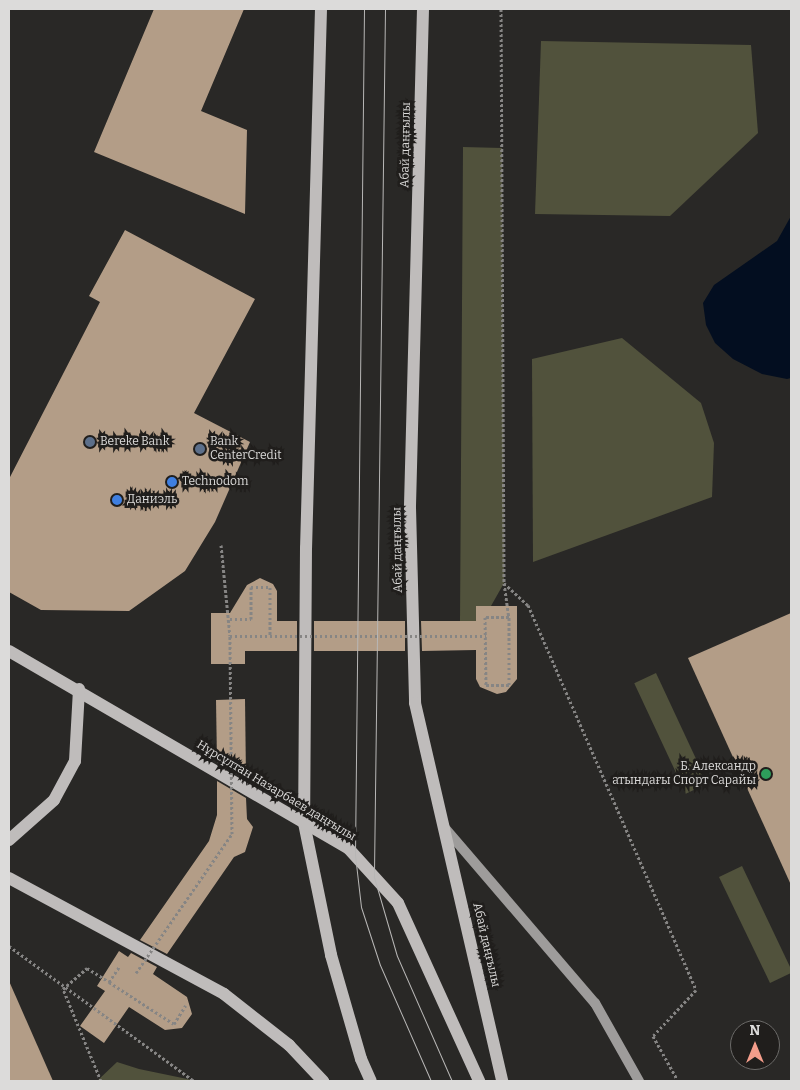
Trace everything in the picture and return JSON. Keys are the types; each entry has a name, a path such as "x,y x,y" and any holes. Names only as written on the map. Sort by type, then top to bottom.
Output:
{"main road":[{"path":"321,9 306,548 304,823 331,955 361,1059 371,1081"},
{"name":"Абай даңғылы","path":"423,9 410,508 415,703 502,1081"},
{"name":"Нұрсұлтан Назарбаев даңғылы","path":"9,651 79,689 348,848 398,904 479,1081"},
{"path":"9,840 54,800 75,761 79,689"},
{"path":"444,826 595,1003 639,1081"},
{"path":"9,878 224,994 289,1045 323,1081"}],"path":[{"path":"501,9 504,583 509,617 509,684 486,684 486,617 509,617"},
{"path":"144,978 136,973 232,834 230,619 221,545"},
{"path":"504,583 528,605 696,990 653,1036 678,1081"},
{"path":"230,619 251,619 251,587 270,587 270,635"},
{"path":"230,636 486,636"},
{"path":"9,946 64,989 194,1081"},
{"path":"109,982 121,963"},
{"path":"64,989 87,968 174,1024 186,1005 178,1000"},
{"path":"64,989 100,1081"}],"green space":[{"path":"541,41 751,45 758,133 670,216 535,214"},
{"path":"463,147 502,148 504,583 491,606 476,606 476,621 460,621"},
{"path":"622,338 701,403 714,443 712,497 533,562 532,359"},
{"path":"656,673 708,784 686,794 634,683"},
{"path":"742,866 791,969 791,973 770,983 719,877"},
{"path":"117,1062 139,1069 197,1081 97,1081"}],"water":[{"path":"791,216 791,378 787,379 762,374 733,359 715,343 706,325 703,303 714,285 777,241"}],"building":[{"path":"154,9 244,9 201,111 247,130 245,214 94,152"},
{"name":"Даниэль","path":"125,230 255,299 194,413 250,442 215,522 185,571 129,611 41,610 9,592 9,479 100,302 89,296"},
{"path":"260,578 273,584 277,591 277,621 297,621 297,651 245,651 245,664 211,664 211,613 230,613 247,585"},
{"path":"476,606 517,606 517,679 506,692 497,694 480,687 476,679 476,650 422,651 421,621 476,621"},
{"name":"Б. Александр атындағы Спорт Сарайы","path":"791,613 791,885 688,658"},
{"path":"314,621 405,621 405,651 314,651"},
{"path":"245,699 246,779 217,762 216,700"},
{"path":"217,781 246,798 247,819 253,827 245,852 234,857 167,954 140,940 209,841 217,815"},
{"path":"119,951 128,957 131,953 157,967 153,974 187,997 192,1014 182,1028 165,1030 129,1007 104,1043 80,1026 105,991 97,986"},
{"path":"9,981 53,1081 9,1081"}],"tram line":[{"path":"364,9 355,855 361,907 380,965 431,1081"},
{"path":"385,9 374,877 397,956 452,1081"}],"place":[{"name":"Bereke Bank","path":"90,442"},
{"name":"Bank CenterCredit","path":"200,449"},
{"name":"Technodom","path":"172,482"},
{"name":"Даниэль","path":"117,500"},
{"name":"Б. Александр атындағы Спорт Сарайы","path":"766,774"}]}
